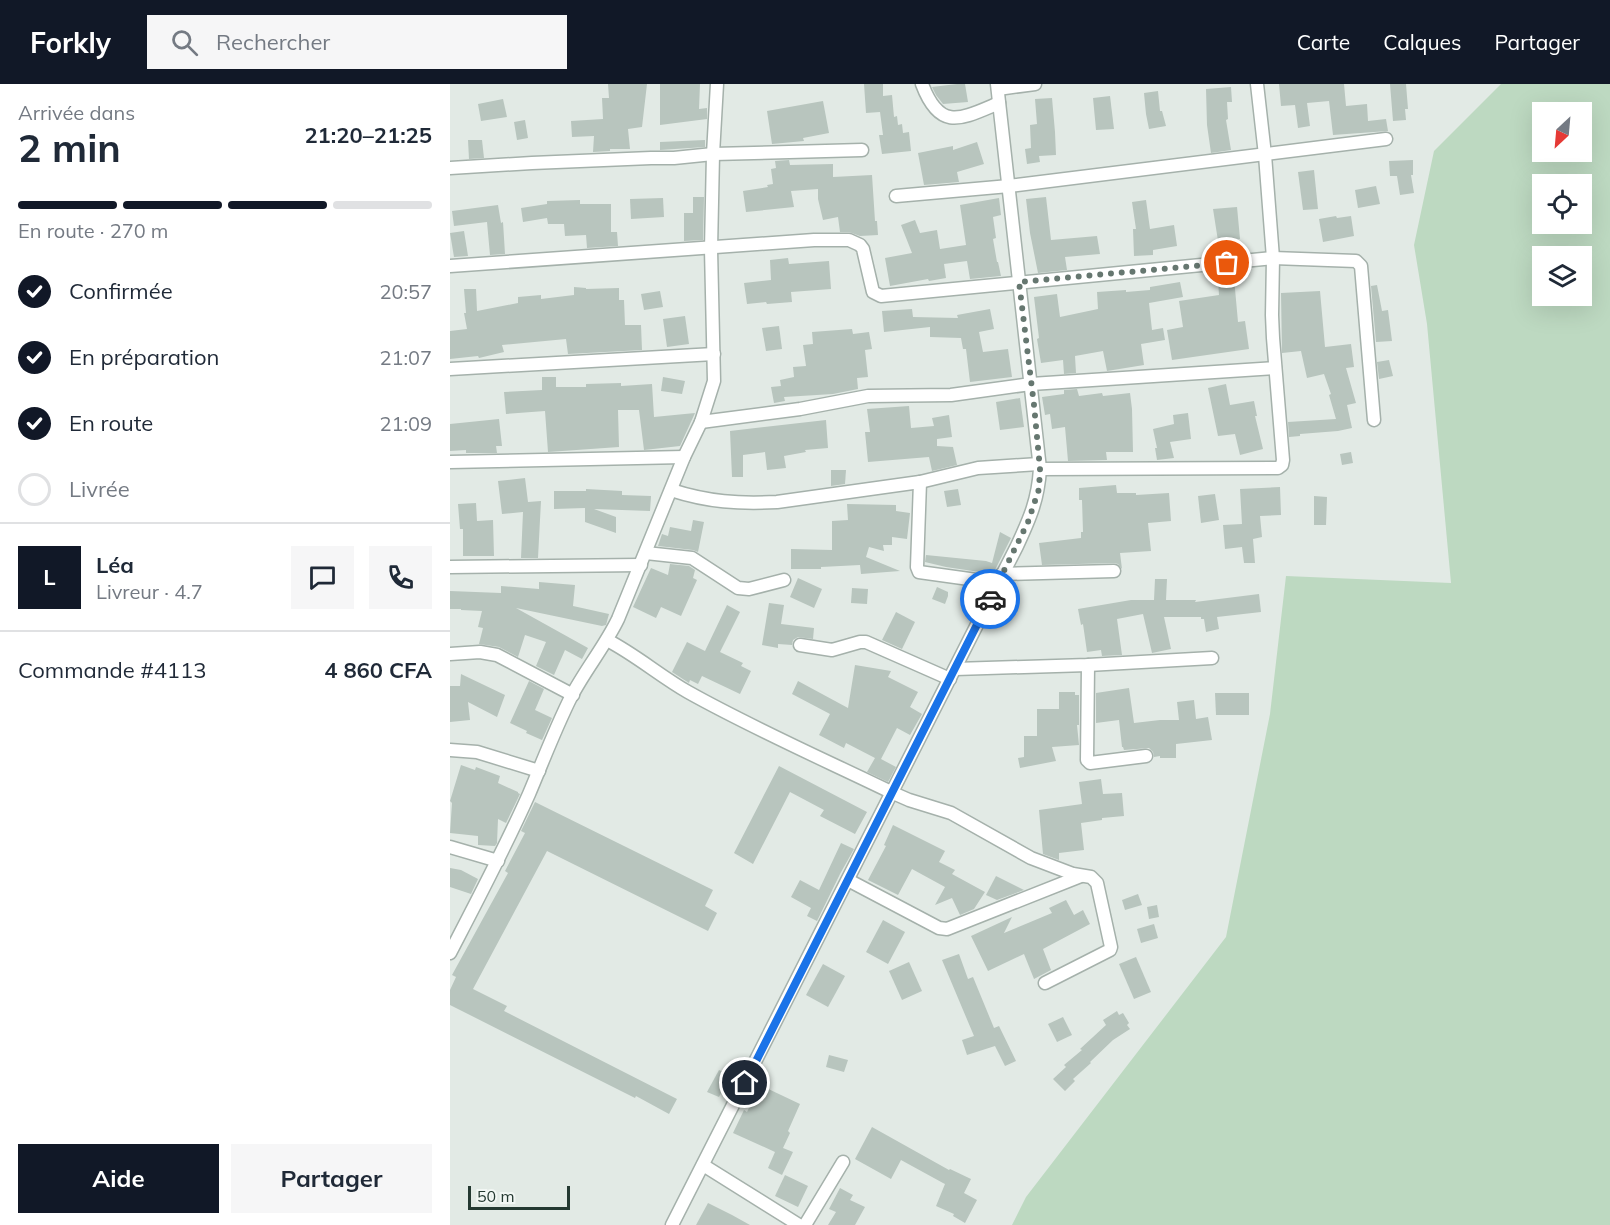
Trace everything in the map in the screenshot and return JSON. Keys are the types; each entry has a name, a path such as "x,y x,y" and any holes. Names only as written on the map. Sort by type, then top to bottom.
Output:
{"street":[{"path":"450,953 498,861 549,743 573,694 607,640 644,559 684,457 701,422 714,381 711,249 712,154 717,84"},
{"path":"922,84 932,106 945,116 953,118 969,116 999,103"},
{"path":"672,1225 953,674 1028,522 1039,489 1031,384 997,86 1035,84"},
{"path":"671,490 709,501 757,503 921,482 978,468 1278,468 1282,465 1283,460 1272,315 1273,258 1257,84"},
{"path":"896,196 1009,186 1386,139"},
{"path":"450,168 520,163 674,158 712,154 862,150"},
{"path":"450,266 849,240 863,249 873,292 881,296 1273,258 1356,261 1361,266 1374,420"},
{"path":"450,369 714,354"},
{"path":"701,422 800,410 868,396 951,395 1031,384 1275,368"},
{"path":"450,462 684,457"},
{"path":"921,482 917,567 919,572 1000,578 1114,571"},
{"path":"450,567 692,558 742,589 784,580"},
{"path":"607,640 633,654 690,693 892,793 951,813 1031,858 1091,878 1097,883 1110,951 1045,983"},
{"path":"800,645 832,650 867,642 953,674 1212,658"},
{"path":"450,654 480,652 497,655 573,694"},
{"path":"1088,665 1087,760 1090,763 1146,756"},
{"path":"450,750 477,752 538,771"},
{"path":"450,847 498,861"},
{"path":"848,880 939,928 947,929 1080,876"},
{"path":"805,1225 843,1162"},
{"path":"703,1165 793,1224"}],"green space":[{"path":"1501,84 1610,84 1610,1225 1012,1225 1026,1197 1226,937 1270,714 1286,576 1451,583 1427,324 1414,245 1434,151"}],"building":[{"path":"608,84 647,84 642,127 628,129 630,149 593,152 594,136 572,137 571,121 603,119 602,98 609,98"},
{"path":"660,84 700,84 699,109 707,108 707,119 660,125"},
{"path":"864,84 883,84 883,96 892,95 894,117 897,116 898,125 902,124 903,133 909,132 911,151 882,154 879,135 883,135 880,112 866,113"},
{"path":"965,84 968,102 943,104 932,87"},
{"path":"1279,84 1344,84 1346,106 1367,104 1368,121 1386,119 1388,131 1333,135 1329,101 1307,103 1310,126 1298,128 1295,105 1281,106"},
{"path":"1390,84 1406,84 1408,109 1405,109 1406,120 1393,121"},
{"path":"1231,87 1232,102 1227,102 1228,119 1226,120 1231,150 1211,153 1207,125 1206,89"},
{"path":"1158,91 1160,111 1162,111 1166,126 1149,129 1144,93"},
{"path":"1110,96 1114,129 1096,130 1093,98"},
{"path":"1052,98 1056,155 1039,156 1040,162 1027,164 1025,149 1031,148 1030,125 1037,124 1035,99"},
{"path":"503,99 507,117 481,121 478,104"},
{"path":"823,101 829,133 803,138 804,141 772,144 767,111"},
{"path":"525,120 528,138 517,140 514,122"},
{"path":"468,140 482,140 484,158 469,159"},
{"path":"705,140 705,147 660,150 660,142"},
{"path":"977,142 984,164 957,172 959,182 924,185 918,153 953,146 953,150"},
{"path":"789,160 790,165 833,164 833,177 872,175 878,235 860,236 840,232 838,217 823,220 818,189 791,191 794,207 746,212 743,191 773,184 771,169 776,168 775,161"},
{"path":"1413,160 1413,175 1411,175 1414,193 1400,195 1397,176 1390,176 1389,161"},
{"path":"1314,170 1318,209 1303,210 1298,172"},
{"path":"1376,186 1380,204 1358,208 1355,190"},
{"path":"693,197 704,197 703,240 684,241 684,213 693,213"},
{"path":"1046,197 1051,240 1097,236 1100,254 1065,257 1067,270 1038,273 1026,199"},
{"path":"663,198 664,217 631,219 630,199"},
{"path":"999,198 1001,215 993,217 996,238 993,239 1001,276 970,279 967,261 944,264 946,278 890,286 885,258 912,253 901,225 915,220 920,233 937,230 940,249 966,245 960,205"},
{"path":"580,200 580,204 611,204 611,232 617,232 618,246 587,248 586,235 565,236 564,224 548,224 547,218 523,222 521,208 547,204 547,201"},
{"path":"1146,200 1150,229 1174,225 1177,246 1153,250 1153,255 1134,256 1133,229 1136,229 1132,202"},
{"path":"498,205 501,223 503,222 505,254 490,255 487,222 454,226 452,211"},
{"path":"1237,207 1240,239 1218,241 1213,209"},
{"path":"1336,216 1337,218 1351,216 1354,236 1323,242 1319,219"},
{"path":"464,231 468,256 454,257 450,233"},
{"path":"788,258 789,264 829,261 831,289 791,292 792,302 747,304 744,283 771,280 770,260"},
{"path":"1234,278 1238,322 1245,321 1249,349 1172,360 1167,330 1183,327 1179,301 1219,295 1218,280"},
{"path":"1180,282 1183,297 1149,303 1152,330 1163,328 1165,340 1141,344 1144,365 1107,371 1103,351 1075,356 1076,373 1064,374 1063,360 1041,363 1034,297 1057,294 1060,317 1098,309 1097,292 1150,290 1150,287"},
{"path":"1377,285 1382,311 1388,310 1392,341 1376,342 1371,286"},
{"path":"574,287 619,288 619,300 624,300 625,325 641,325 642,350 568,354 566,339 502,345 504,352 479,358 478,356 450,359 450,331 467,329 464,289 476,289 477,311 518,303 518,297 541,295 541,299 574,295"},
{"path":"660,291 663,307 644,310 641,294"},
{"path":"1320,291 1325,347 1351,344 1354,367 1346,368 1356,403 1347,405 1352,428 1289,437 1288,422 1336,419 1324,374 1307,378 1301,351 1282,353 1281,293"},
{"path":"912,309 913,317 958,318 957,315 990,309 994,329 979,332 983,352 1008,349 1012,377 970,382 966,349 963,349 961,338 930,337 930,327 884,332 882,311"},
{"path":"685,316 689,344 667,347 663,319"},
{"path":"779,326 782,349 766,351 762,328"},
{"path":"852,329 853,334 869,332 872,349 865,350 868,377 857,378 858,389 833,394 784,397 785,401 774,403 771,387 781,386 780,380 794,377 793,367 806,366 803,345 813,344 812,332"},
{"path":"1389,360 1393,376 1379,379 1377,362"},
{"path":"542,377 556,377 556,387 586,387 586,384 621,383 621,386 652,384 654,417 695,413 680,446 644,450 639,410 618,410 619,447 548,452 545,411 506,414 504,392 542,390"},
{"path":"663,377 685,381 682,394 661,391"},
{"path":"1226,384 1230,405 1254,401 1263,449 1240,455 1235,434 1218,436 1208,388"},
{"path":"1077,389 1079,396 1130,393 1133,452 1106,452 1107,460 1068,461 1065,427 1052,429 1050,414 1045,415 1042,397 1064,394 1064,390"},
{"path":"1020,398 1024,427 1000,430 996,402"},
{"path":"909,406 911,428 934,426 932,418 949,415 952,437 937,439 937,446 953,447 957,465 932,471 929,457 868,462 865,432 870,432 867,409"},
{"path":"1188,413 1191,439 1170,442 1174,458 1157,460 1153,429 1174,424 1173,415"},
{"path":"499,419 502,446 496,446 497,453 450,451 450,424"},
{"path":"826,420 828,448 805,450 806,452 784,456 786,468 767,470 765,452 743,455 743,477 732,477 730,431"},
{"path":"1351,452 1353,463 1342,465 1340,454"},
{"path":"831,470 846,470 845,484 831,486"},
{"path":"525,478 528,502 541,501 538,558 521,558 523,512 502,514 498,481"},
{"path":"1116,485 1117,493 1136,493 1136,495 1169,493 1171,521 1148,523 1151,551 1120,553 1122,569 1114,563 1042,565 1039,543 1081,538 1081,532 1083,532 1082,500 1079,500 1079,488"},
{"path":"1280,487 1281,515 1260,516 1262,537 1253,539 1255,563 1244,563 1242,547 1225,549 1223,525 1242,524 1240,489"},
{"path":"586,489 622,491 622,495 651,496 650,511 594,509 616,517 616,533 585,522 585,508 554,509 554,491 586,491"},
{"path":"958,489 961,505 947,507 944,491"},
{"path":"1215,494 1219,520 1201,523 1198,496"},
{"path":"1314,496 1327,497 1326,525 1314,525"},
{"path":"476,503 477,521 493,520 494,556 463,556 463,529 460,529 458,504"},
{"path":"847,504 896,505 896,511 910,513 907,539 892,537 892,545 883,545 884,551 869,547 866,557 900,571 861,574 860,565 791,569 791,549 832,550 832,521 848,520"},
{"path":"693,520 704,522 698,552 658,546 662,534 668,536 670,527 691,531"},
{"path":"1000,532 1011,538 993,574 925,562 926,555 992,563"},
{"path":"670,564 689,566 695,570 693,578 697,580 681,616 661,607 656,618 633,607 651,568 668,575"},
{"path":"798,578 822,589 814,608 790,597"},
{"path":"1155,579 1167,579 1166,600 1196,600 1195,602 1259,594 1261,612 1217,617 1219,629 1206,632 1204,619 1201,617 1164,617 1171,649 1152,653 1143,614 1117,619 1122,655 1102,656 1101,650 1087,652 1083,624 1081,625 1078,609 1131,600 1154,600"},
{"path":"539,582 575,585 573,606 609,614 606,625 602,626 516,608 588,648 582,659 565,650 554,675 536,666 546,642 525,635 518,657 499,647 479,644 483,628 478,627 482,611 450,609 450,591 501,593 501,586 539,589"},
{"path":"937,587 948,592 945,604 932,599"},
{"path":"852,588 868,589 867,604 851,603"},
{"path":"769,603 784,605 781,624 814,628 813,639 798,637 793,640 792,645 778,644 778,648 762,645"},
{"path":"727,605 740,612 720,652 743,663 741,666 751,671 740,694 702,676 698,684 690,680 689,683 672,672 687,642 705,651"},
{"path":"896,612 915,622 902,649 882,640"},
{"path":"855,665 891,671 888,677 918,692 910,707 922,714 910,735 897,728 881,759 896,767 888,782 867,772 875,758 846,743 844,748 819,735 830,714 792,694 798,681 848,708"},
{"path":"461,674 505,695 497,717 468,702 470,720 450,722 450,686 460,686"},
{"path":"529,681 544,689 535,710 552,718 542,740 510,723"},
{"path":"1129,688 1134,723 1179,720 1177,702 1194,700 1196,719 1208,717 1212,740 1176,744 1176,758 1154,757 1149,748 1124,750 1119,720 1096,723 1096,693"},
{"path":"1059,692 1075,692 1075,695 1079,695 1079,725 1077,725 1079,745 1052,747 1056,761 1020,768 1018,758 1024,757 1024,736 1037,736 1037,709 1059,709"},
{"path":"1215,693 1249,693 1249,715 1216,715"},
{"path":"461,765 475,770 476,767 500,776 498,783 520,794 506,823 498,819 495,846 478,845 478,836 450,833 452,803 450,801"},
{"path":"779,766 867,812 855,834 820,816 824,810 790,792 753,864 734,853"},
{"path":"1101,779 1103,794 1122,793 1124,816 1081,823 1084,850 1059,853 1059,860 1043,854 1039,810 1082,804 1079,782"},
{"path":"535,802 713,890 705,906 717,913 708,931 547,851 473,989 507,1006 504,1011 677,1099 669,1114 450,1005 450,990 456,977 452,975 508,873 505,871 525,833 521,831"},
{"path":"893,825 945,851 939,862 955,870 952,874 985,892 974,909 960,915 952,898 935,905 945,887 912,869 898,895 868,880 886,846 884,845"},
{"path":"841,843 854,849 817,921 807,916 811,908 791,897 800,880 819,890"},
{"path":"450,868 461,870 478,879 471,894 450,887"},
{"path":"996,876 1024,890 997,900 986,895"},
{"path":"1138,894 1142,905 1125,910 1122,900"},
{"path":"1066,900 1074,915 1083,910 1090,924 1043,949 1051,970 1034,979 1024,954 988,971 971,936 1012,917 1004,933 1052,913 1049,908"},
{"path":"1157,905 1159,917 1149,919 1147,907"},
{"path":"883,920 905,932 888,964 866,952"},
{"path":"1154,924 1158,938 1141,943 1137,929"},
{"path":"959,954 968,979 973,977 994,1028 999,1026 1016,1061 1005,1066 995,1046 967,1055 962,1040 974,1036 942,960"},
{"path":"1136,957 1151,992 1134,999 1119,964"},
{"path":"909,962 922,991 902,1000 889,971"},
{"path":"823,964 845,976 828,1007 806,995"},
{"path":"1117,1011 1119,1015 1123,1013 1130,1029 1113,1040 1073,1079 1075,1081 1065,1091 1053,1079 1066,1067 1064,1065 1106,1025 1103,1020"},
{"path":"1063,1017 1072,1035 1057,1042 1048,1024"},
{"path":"829,1055 848,1060 844,1072 826,1067"},
{"path":"719,1070 730,1075 719,1097 707,1092"},
{"path":"760,1085 800,1104 783,1148 793,1152 782,1175 768,1168 775,1152 733,1133 744,1110 747,1112"},
{"path":"872,1127 949,1170 971,1179 964,1193 977,1200 965,1223 953,1216 954,1214 936,1206 945,1184 901,1160 891,1179 855,1159"},
{"path":"785,1175 808,1186 798,1207 775,1196"},
{"path":"840,1188 853,1195 850,1200 865,1207 855,1225 828,1225 836,1212 829,1209"},
{"path":"708,1203 732,1215 750,1225 696,1225"}],"way so far":[{"path":"990,599 1028,522 1039,489 1040,469 1034,405 1019,282 1227,263"}],"route":[{"path":"745,1083 990,599"}]}
